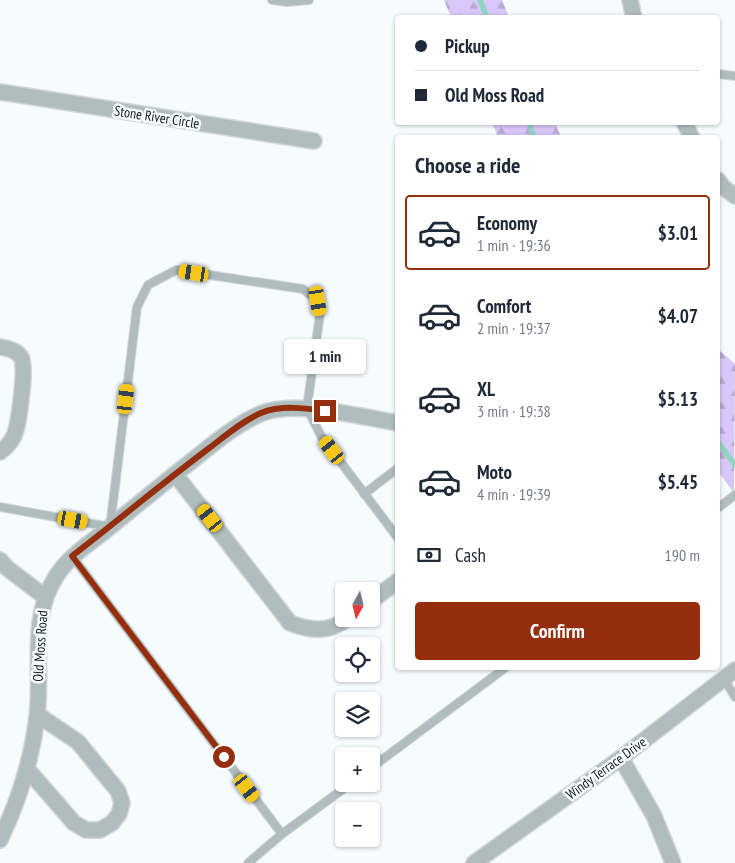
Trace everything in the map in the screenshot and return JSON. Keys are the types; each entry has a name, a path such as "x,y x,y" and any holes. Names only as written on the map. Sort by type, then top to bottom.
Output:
{"street":[{"path":"630,0 633,15"},
{"name":"Stone River Circle","path":"0,92 314,141"},
{"path":"720,183 723,188 735,196"},
{"path":"0,347 11,348 21,357 24,369 16,431 10,444 0,452"},
{"name":"Old Moss Road","path":"0,840 13,812 28,770 38,715 38,649 40,618 45,597 57,574 72,556 243,422 262,413 283,408 307,408 395,423"},
{"path":"175,474 290,622 307,630 335,626"},
{"path":"0,560 6,568 45,597"},
{"path":"380,594 395,583"},
{"name":"Windy Terrace Drive","path":"474,863 621,758 730,675"},
{"path":"28,770 74,822 86,830 100,830 112,823 119,814 122,803 118,792 78,742 38,715"},
{"path":"621,758 654,816 673,863"}],"lane":[{"path":"272,0 287,2 309,0"},
{"path":"720,74 735,76"},
{"path":"0,507 110,527 137,307 148,285 176,270 303,289 318,301 320,314 307,408 321,436 395,534"},
{"path":"364,494 395,470"},
{"path":"720,506 735,495"},
{"path":"72,556 282,834"},
{"path":"380,761 502,670"},
{"path":"730,675 735,697"},
{"path":"248,863 282,834 339,792"}],"green space":[{"path":"444,0 502,0 508,15 450,15"},
{"path":"493,125 556,125 560,135 497,135"},
{"path":"720,351 735,364 734,493 720,474"}],"waterway":[{"path":"480,0 486,15"},
{"path":"530,125 533,135"},
{"path":"720,445 735,465"}],"route":[{"path":"224,757 72,556 243,422 262,413 283,408 307,408 325,411"}]}
